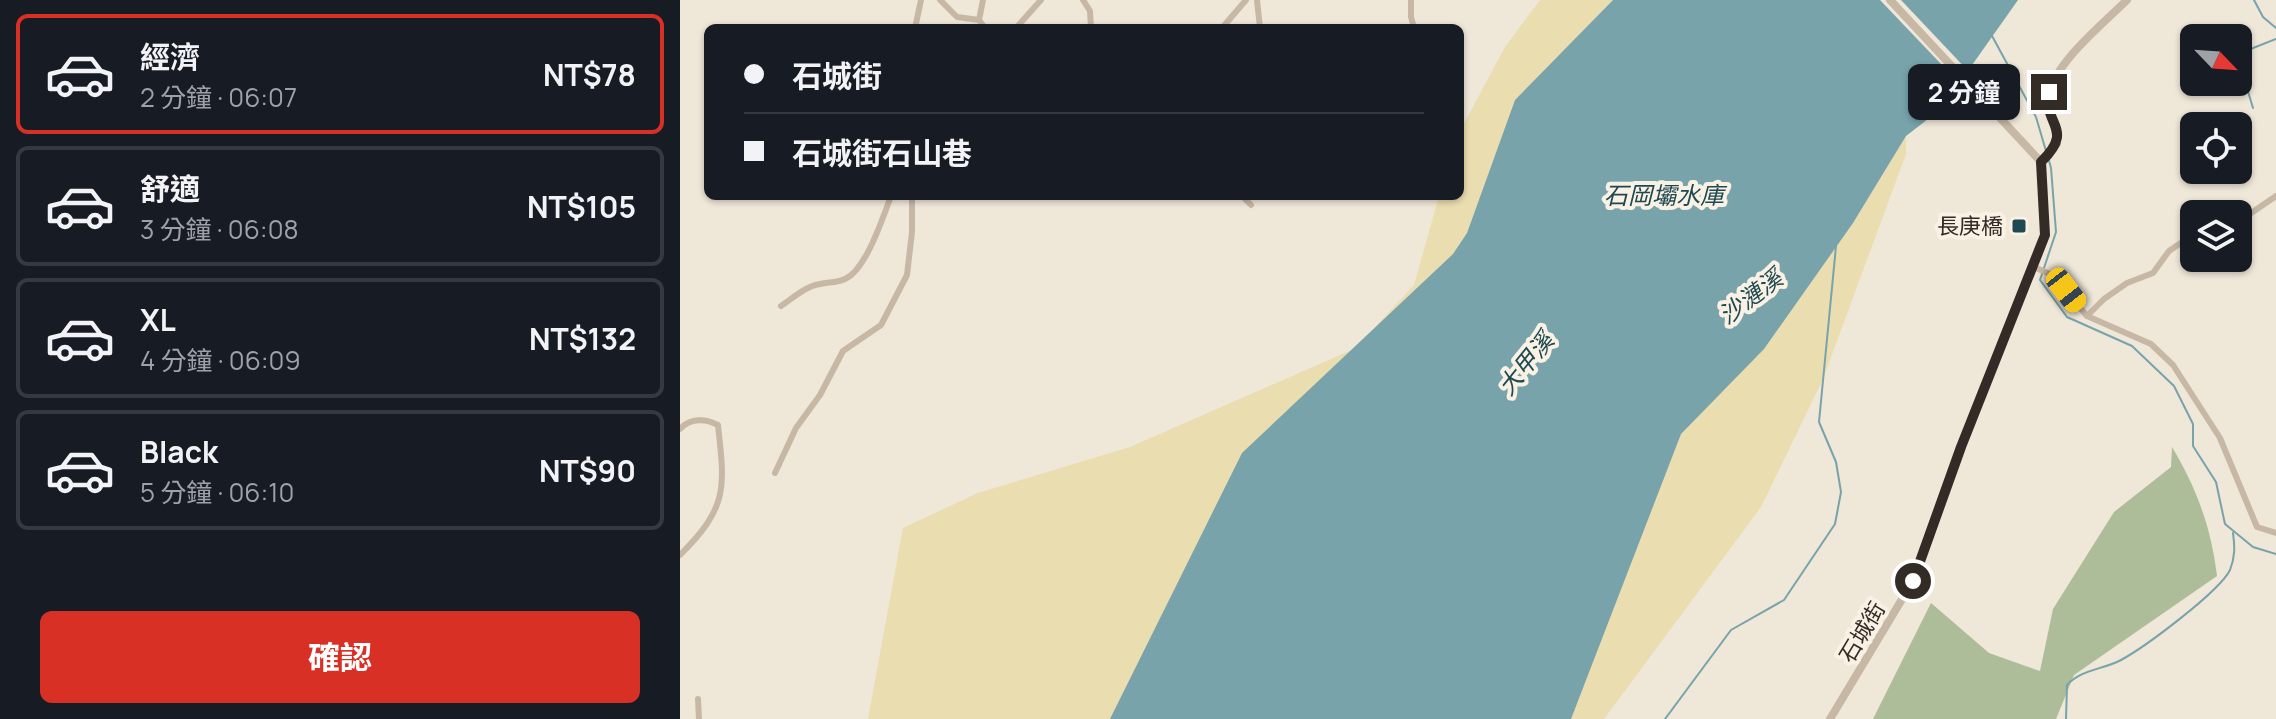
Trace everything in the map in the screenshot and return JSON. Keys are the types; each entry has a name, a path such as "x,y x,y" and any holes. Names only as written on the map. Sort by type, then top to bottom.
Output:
{"street":[{"path":"916,24 921,0"},
{"path":"940,0 957,17 979,20 982,24"},
{"path":"979,20 983,0"},
{"path":"1020,24 1041,0"},
{"path":"1083,0 1090,11 1091,24"},
{"path":"1225,24 1246,0"},
{"path":"1257,0 1260,24"},
{"path":"1411,0 1413,24"},
{"path":"1890,0 2041,162 2055,148 2057,132 2048,99 2055,77 2127,0"},
{"name":"石城街","path":"1830,719 1913,581 1961,447 2036,268 2045,235 2041,162"},
{"path":"2252,212 2276,196"},
{"path":"781,306 807,288 843,281 851,276 860,266 889,200"},
{"path":"775,473 796,428 820,395 843,351 881,325 907,275 913,227 912,200"},
{"path":"1246,200 1251,205"},
{"path":"2087,316 2127,283 2153,273 2169,251 2180,244"},
{"path":"2036,268 2066,290 2087,316 2151,344 2173,365 2220,438 2257,527 2276,533"},
{"path":"680,429 685,423 700,420 718,425 724,486 713,517 680,555"},
{"path":"698,699 699,719"}],"green space":[{"path":"2172,447 2202,509 2217,576 2074,675 2056,719 1873,719 1931,603 1989,653 2040,671 2053,609 2114,512 2171,467"}],"sand":[{"path":"1540,0 1613,0 1515,100 1467,233 1454,254 1853,223 1906,136 1906,154 1823,379 1761,507 1604,719 868,719 903,528 978,493 1130,447 1356,348 1414,285 1438,200 1464,200 1464,124 1505,47"}],"water":[{"path":"1613,0 2018,0 1941,109 1906,136 1853,223 1764,349 1681,434 1571,719 1110,719 1242,453 1453,254 1467,233 1515,100"}],"pier":[{"path":"1880,0 1901,0 1971,74 1962,86"}],"waterway":[{"path":"2254,0 2263,17 2276,28"},
{"path":"1991,34 2036,117 2046,151"},
{"path":"2253,108 2240,65 2243,52 2276,39"},
{"path":"2044,268 2056,232 2048,157"},
{"path":"1665,719 1731,630 1784,600 1835,524 1841,492 1836,462 1819,422 1836,246"},
{"path":"2042,274 2040,280 2067,317 2132,346 2174,386 2193,424 2193,446 2216,482 2225,524 2253,547 2276,554"},
{"path":"2066,719 2067,685 2132,653 2163,632 2223,580 2233,561 2233,533"}],"place":[{"name":"長庚橋","path":"2019,226"}],"route":[{"path":"1913,581 1961,447 2045,235 2041,162 2055,148 2057,139 2049,92"}],"water label":[{"name":"石岡壩水庫","path":"1664,194"},
{"name":"沙漣溪","path":"1750,296"},
{"name":"大甲溪","path":"1525,363"}]}
